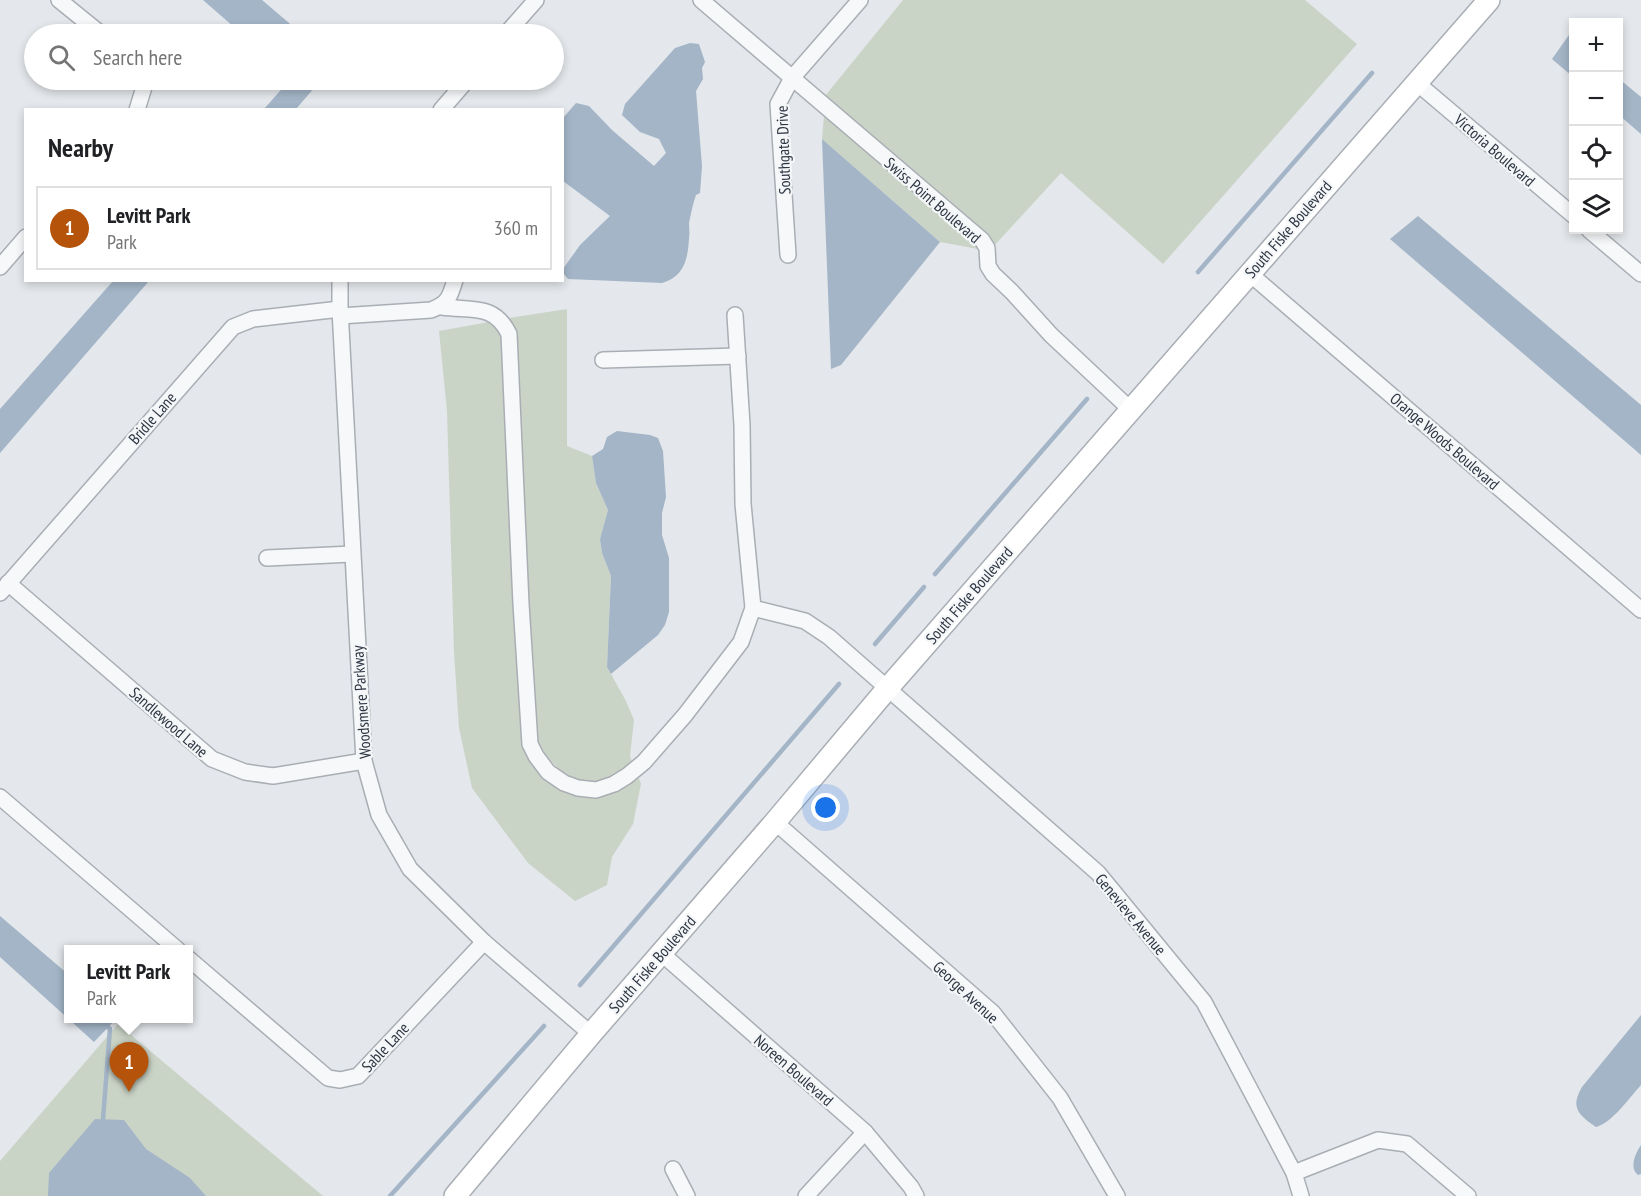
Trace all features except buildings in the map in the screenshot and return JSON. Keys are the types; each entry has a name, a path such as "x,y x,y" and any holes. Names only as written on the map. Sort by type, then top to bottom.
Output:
{"main road":[{"name":"South Fiske Boulevard","path":"455,1196 887,689 1489,0"}],"street":[{"path":"59,0 89,24"},
{"path":"515,24 536,0"},
{"name":"Swiss Point Boulevard","path":"701,0 981,240 987,248 988,266 993,274 1051,335 1131,410"},
{"name":"Southgate Drive","path":"788,255 778,104 792,78 860,0"},
{"name":"Victoria Boulevard","path":"1417,83 1569,212"},
{"path":"138,108 143,90"},
{"path":"443,108 458,90"},
{"path":"1594,234 1641,274"},
{"path":"0,267 24,239"},
{"name":"Orange Woods Boulevard","path":"1249,273 1641,610"},
{"name":"Woodsmere Parkway","path":"340,282 364,761 379,815 410,869 484,942 591,1034"},
{"path":"442,307 450,295 453,282"},
{"name":"Bridle Lane","path":"4,588 233,327 253,319 340,312 431,310 442,307 488,311 499,318 509,334 521,604 530,744 548,772 564,783 578,788 596,790 614,784 627,776 644,762 685,715 741,642 753,608"},
{"path":"735,315 742,425 743,504 753,608"},
{"path":"603,360 738,356"},
{"path":"267,558 352,554"},
{"name":"Sandlewood Lane","path":"4,588 212,759 245,772 273,776 364,761"},
{"name":"Genevieve Avenue","path":"753,608 805,621 829,637 1098,873 1204,1002 1294,1173 1301,1196"},
{"path":"0,797 172,945"},
{"name":"George Avenue","path":"775,822 993,1013 1060,1098 1117,1196"},
{"name":"Sable Lane","path":"193,962 328,1078 340,1080 358,1076 484,942"},
{"name":"Noreen Boulevard","path":"661,953 865,1132 916,1196"},
{"path":"806,1196 865,1132"},
{"path":"1294,1173 1378,1140 1388,1141 1407,1144 1468,1196"},
{"path":"673,1169 687,1196"}],"green space":[{"path":"903,0 1305,0 1357,44 1163,264 1061,173 994,246 987,234 825,96"},
{"path":"824,116 978,249 940,242 822,139"},
{"path":"567,309 567,446 592,456 596,483 608,510 600,539 602,553 611,576 607,667 634,720 630,756 632,762 611,778 596,782 568,775 554,764 538,741 529,603 517,333 509,318"},
{"path":"489,322 502,337 523,748 533,765 545,778 573,795 588,797 605,795 621,788 638,776 641,784 633,824 612,857 607,885 575,901 528,863 472,788 459,728 454,652 447,411 439,331"},
{"path":"118,1024 323,1196 0,1196 0,1161"}],"water":[{"path":"203,0 262,0 290,24 231,24"},
{"path":"1569,35 1569,74 1552,59"},
{"path":"690,43 699,44 705,62 702,68 703,79 696,91 702,166 700,193 696,195 689,223 686,260 680,272 662,283 568,279 564,274 564,268 580,245 610,216 564,182 564,117 576,103 589,106 612,130 654,166 666,153 659,139 640,132 622,115 625,104 675,48"},
{"path":"1623,82 1641,97 1641,134 1623,118"},
{"path":"281,90 312,90 297,108 265,108"},
{"path":"822,139 940,242 841,365 831,369"},
{"path":"1418,216 1641,405 1641,455 1390,239"},
{"path":"112,282 148,282 0,453 0,409"},
{"path":"617,431 658,438 663,451 666,497 662,513 662,535 669,558 669,612 665,625 658,635 611,674 607,667 611,576 602,553 600,539 608,510 596,483 592,456 603,449 607,437"},
{"path":"0,916 64,971 64,1015 0,957"},
{"path":"1641,1015 1641,1085 1614,1115 1596,1127 1580,1114 1576,1105 1578,1094"},
{"path":"73,1023 112,1023 94,1042"},
{"path":"95,1119 124,1120 146,1149 190,1178 206,1196 48,1196 49,1173"},
{"path":"1641,1145 1641,1174 1638,1175 1633,1165"}],"waterway":[{"path":"1198,272 1372,73"},
{"path":"935,574 1087,399"},
{"path":"875,644 924,587"},
{"path":"580,985 839,684"},
{"path":"103,1023 110,1029 103,1119"},
{"path":"390,1196 544,1026"}],"place":[{"name":"Levitt Park","path":"129,1092"}]}
